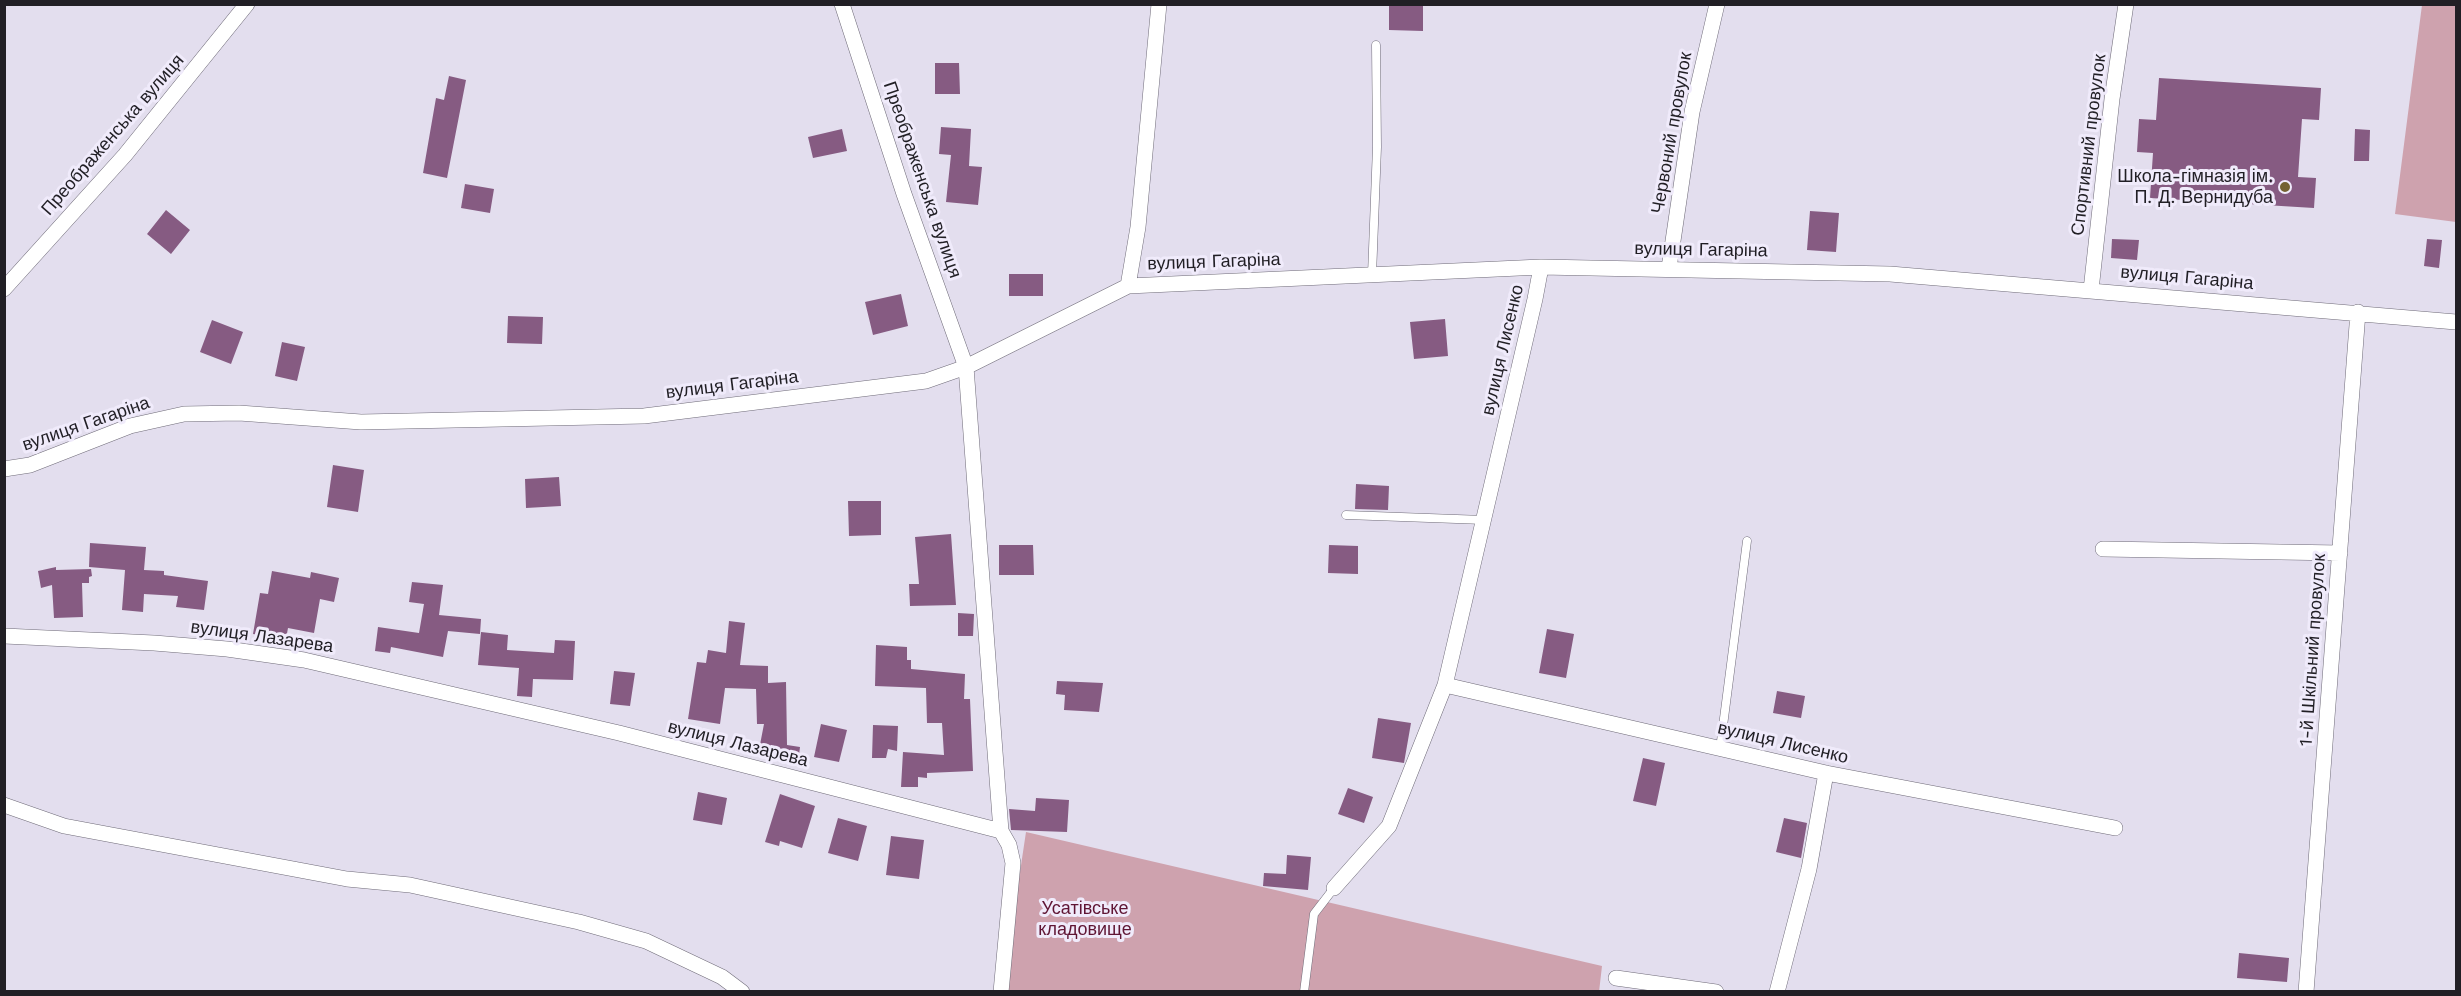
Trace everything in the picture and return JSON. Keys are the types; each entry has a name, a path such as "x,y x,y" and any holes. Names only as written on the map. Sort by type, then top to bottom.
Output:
{"street":[{"name":"Преображенська вулиця","path":"4,289 125,155 247,4"},
{"name":"Преображенська вулиця","path":"842,4 904,194 966,367"},
{"path":"1128,285 1138,227 1159,4"},
{"name":"Червоний провулок","path":"1669,268 1692,112 1717,4"},
{"name":"Спортивний провулок","path":"2091,290 2112,99 2126,4"},
{"name":"вулиця Гагаріна","path":"4,469 30,465 130,426 184,414 239,413 361,422 644,416 926,381 966,367 1128,285 1541,267 1890,274 2457,322"},
{"name":"вулиця Лисенко","path":"1334,888 1389,826 1445,686 1541,267"},
{"name":"1-й Шкільний провулок","path":"2306,992 2358,312"},
{"path":"966,367 1001,831 1009,845 1013,863 1001,992"},
{"path":"2103,549 2340,553"},
{"name":"вулиця Лазарева","path":"4,636 153,643 226,649 304,660 619,733 1001,831"},
{"name":"вулиця Лисенко","path":"1445,686 1826,773 2115,828"},
{"path":"1777,992 1809,869 1826,773"},
{"path":"4,805 74,828 347,879 410,885 579,922 646,942 722,976 742,992"},
{"path":"1616,978 1716,992"}],"lane":[{"path":"1372,275 1377,147 1376,45"},
{"path":"1346,515 1484,520"},
{"path":"1720,749 1747,542"},
{"path":"1305,992 1314,914 1334,888"}],"green space":[{"path":"2422,5 2456,5 2456,222 2395,214"},
{"name":"Усатівське кладовище","path":"1026,832 1602,966 1599,992 1002,992"}],"building":[{"path":"1389,4 1423,4 1423,31 1389,30"},
{"path":"935,63 959,63 960,94 935,94"},
{"path":"449,76 466,80 447,178 423,173 436,98 444,100"},
{"path":"2159,78 2321,88 2319,120 2302,119 2298,177 2316,178 2314,208 2150,198 2153,153 2137,152 2139,119 2156,120"},
{"path":"941,127 971,129 969,166 982,167 978,205 946,202 951,155 939,154"},
{"path":"842,129 847,151 813,158 808,137"},
{"path":"2355,129 2370,130 2369,161 2354,161"},
{"path":"465,184 494,189 490,213 461,208"},
{"path":"166,210 190,230 171,254 147,234"},
{"path":"1810,211 1839,213 1836,252 1807,250"},
{"path":"2112,239 2139,240 2137,260 2111,258"},
{"path":"2427,239 2442,240 2439,268 2424,266"},
{"path":"1009,274 1043,274 1043,296 1009,296"},
{"path":"901,294 908,326 873,335 865,302"},
{"path":"508,316 543,317 542,344 507,343"},
{"path":"1445,319 1448,356 1414,359 1410,322"},
{"path":"212,320 243,332 231,364 200,352"},
{"path":"282,342 305,347 297,381 275,376"},
{"path":"333,465 364,470 358,512 327,507"},
{"path":"559,477 561,506 526,508 525,479"},
{"path":"1356,484 1389,486 1388,510 1355,509"},
{"path":"848,501 881,501 881,535 849,536"},
{"path":"951,534 956,605 910,606 909,584 919,584 915,537"},
{"path":"90,543 146,547 144,570 164,571 164,575 208,581 204,610 176,607 178,596 144,594 143,612 122,610 125,570 89,567"},
{"path":"999,545 1033,545 1034,575 999,575"},
{"path":"1329,545 1358,546 1358,574 1328,573"},
{"path":"56,567 56,570 91,569 92,576 89,577 89,583 82,583 83,617 54,618 52,585 41,588 38,571"},
{"path":"272,571 310,578 311,572 339,578 334,602 320,599 314,633 288,628 285,644 270,640 271,637 253,634 260,593 268,594"},
{"path":"412,582 443,585 439,615 481,619 480,634 448,631 443,657 391,647 390,653 375,651 378,627 419,633 424,604 409,602"},
{"path":"958,613 974,614 973,636 958,636"},
{"path":"729,621 745,623 740,665 768,666 768,683 786,682 787,745 800,747 798,763 758,755 764,724 757,724 756,689 725,688 720,724 688,719 697,662 706,663 708,650 726,653"},
{"path":"1547,629 1574,634 1566,678 1539,673"},
{"path":"481,632 508,635 507,650 554,653 555,640 575,641 573,680 533,679 532,697 517,696 519,668 478,665"},
{"path":"876,645 907,647 907,660 911,660 911,669 965,674 964,699 970,699 973,771 927,773 927,778 918,777 918,787 901,787 903,752 944,755 942,723 927,723 926,688 875,686"},
{"path":"614,671 635,673 630,706 610,704"},
{"path":"1057,681 1103,683 1099,712 1064,710 1065,695 1056,694"},
{"path":"1777,691 1805,696 1801,718 1773,713"},
{"path":"1378,718 1411,723 1404,763 1372,758"},
{"path":"821,724 847,730 839,762 814,757"},
{"path":"873,725 898,726 897,751 888,749 886,758 872,758"},
{"path":"1643,758 1665,763 1656,806 1633,801"},
{"path":"1348,788 1373,797 1364,823 1338,814"},
{"path":"698,792 727,798 722,825 693,820"},
{"path":"780,794 815,806 802,848 780,841 779,846 765,842"},
{"path":"1036,798 1069,800 1067,832 1011,830 1009,809 1035,811"},
{"path":"838,818 867,826 858,861 828,853"},
{"path":"1784,818 1807,823 1801,858 1776,852"},
{"path":"891,836 924,840 919,879 886,875"},
{"path":"1287,855 1311,857 1308,890 1263,886 1264,873 1286,874"},
{"path":"2239,953 2289,958 2287,982 2237,978"}],"place":[{"name":"Школа-гімназія ім. П. Д. Вернидуба","path":"2285,187"}]}
